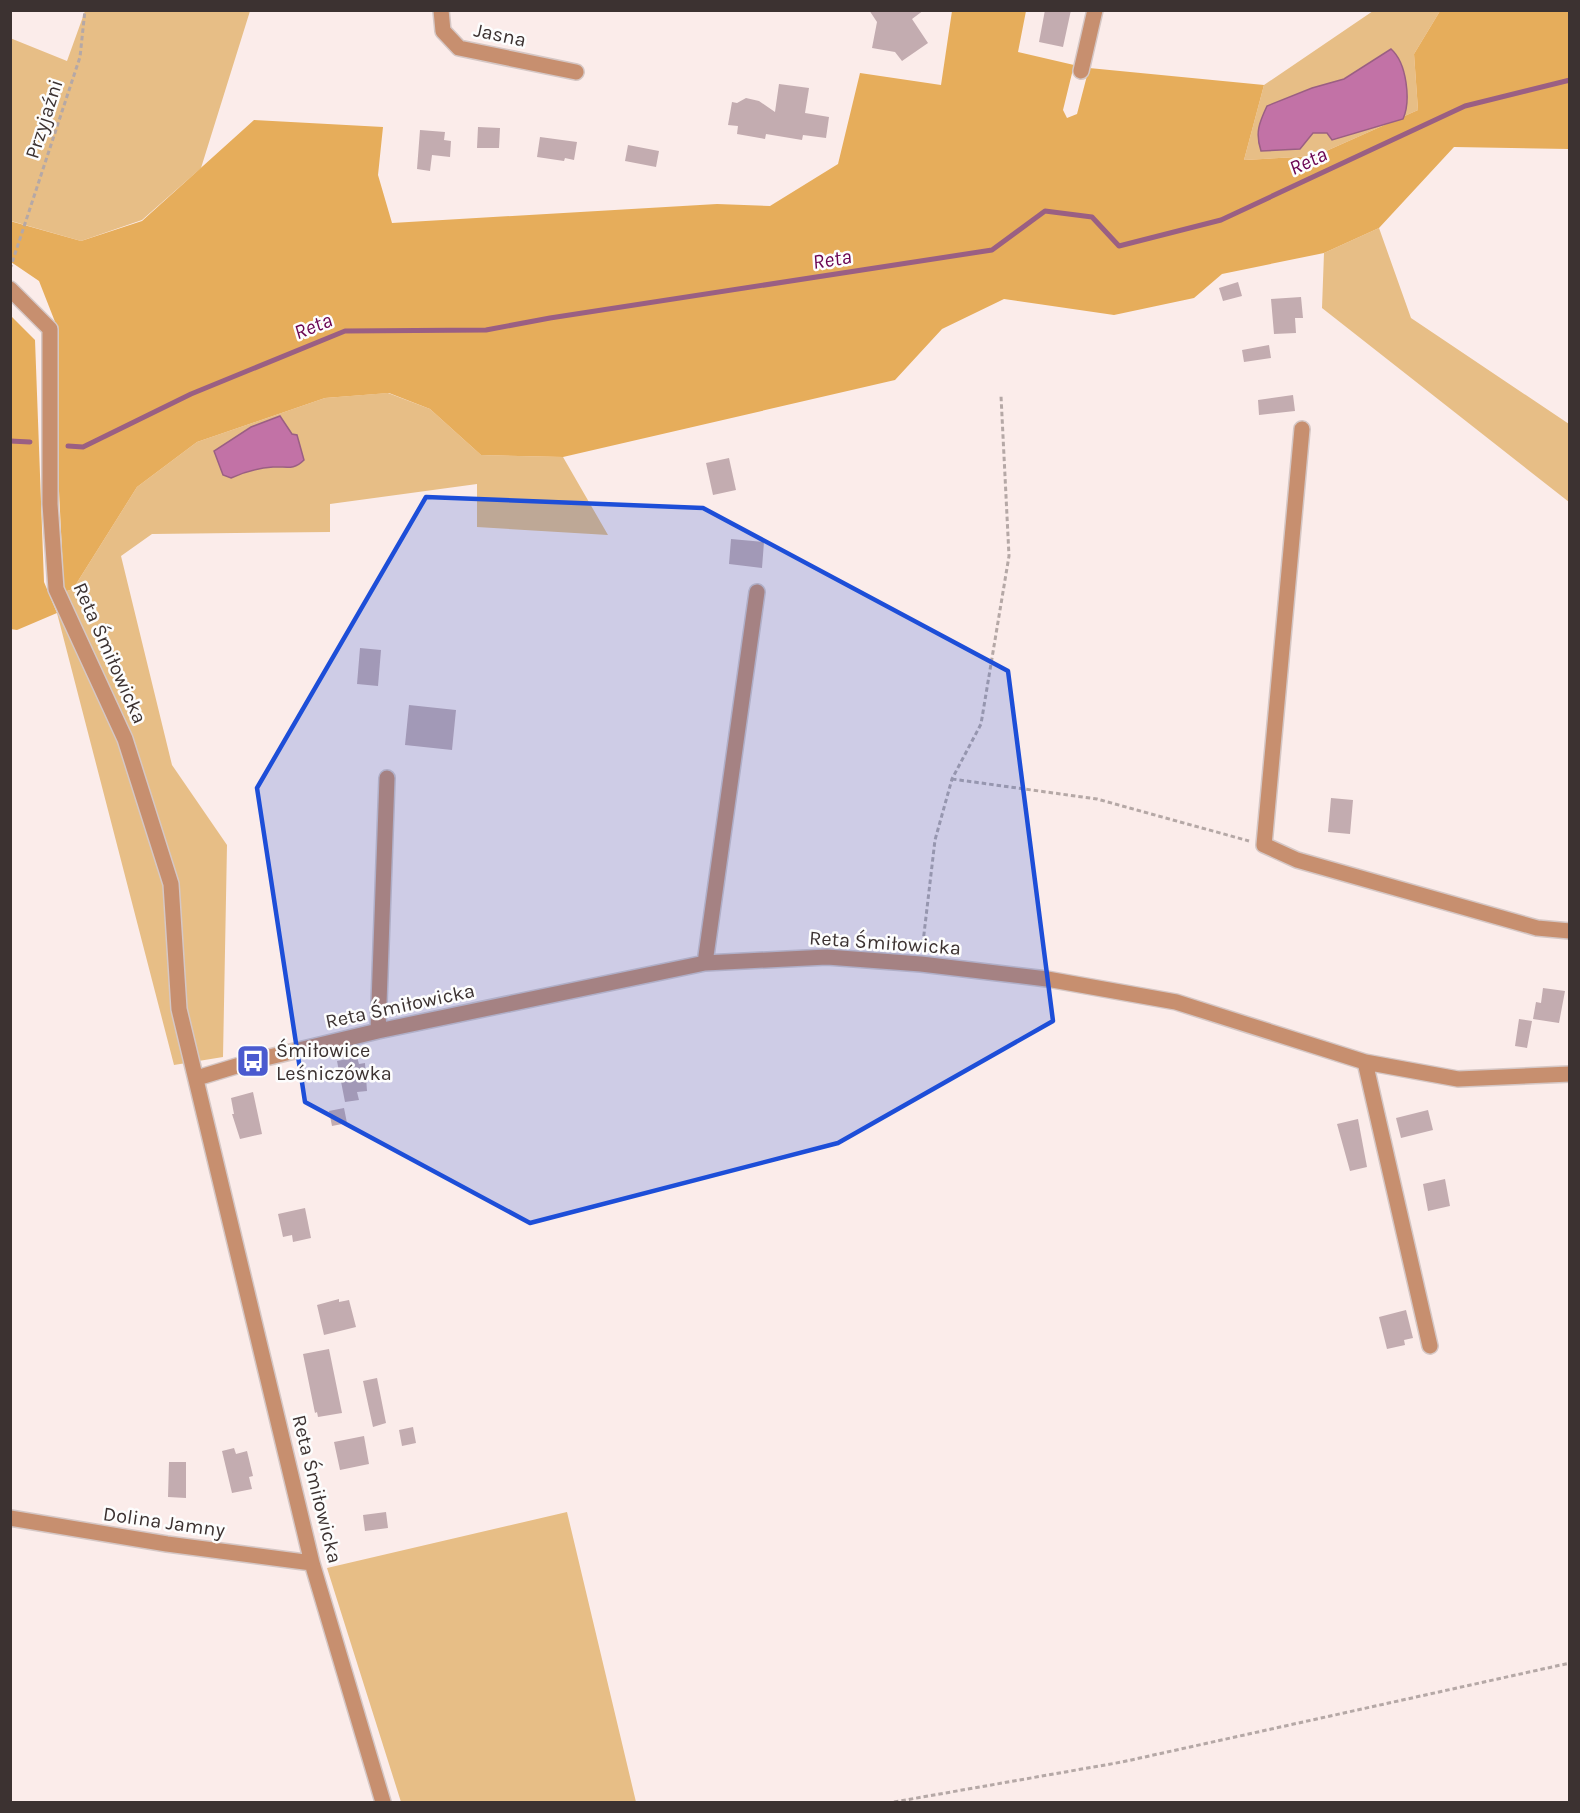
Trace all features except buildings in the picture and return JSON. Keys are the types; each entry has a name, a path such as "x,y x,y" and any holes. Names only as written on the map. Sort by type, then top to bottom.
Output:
{"street":[{"name":"Jasna","path":"441,10 442,31 459,48 576,72"},
{"path":"1081,71 1095,10"},
{"name":"Reta Śmiłowicka","path":"10,288 50,329 50,504 56,589 125,739 171,884 179,1009 312,1563 383,1803"},
{"path":"1302,429 1264,845 1297,860 1538,928 1569,931"},
{"path":"705,963 757,592"},
{"path":"378,1031 387,778"},
{"name":"Reta Śmiłowicka","path":"197,1078 253,1061 378,1031 705,963 827,957 921,964 1047,979 1176,1002 1365,1062 1458,1079 1524,1078 1569,1074"},
{"path":"1365,1062 1430,1346"},
{"name":"Dolina Jamny","path":"10,1518 167,1544 312,1563"}],"path":[{"name":"Przyjaźni","path":"10,268 80,57 86,10"},
{"path":"921,964 934,840 952,779 981,724 1009,556 1001,396"},
{"path":"952,779 1097,799 1264,845"},
{"path":"894,1803 1122,1762 1569,1664"}],"highlighted area":[{"path":"426,497 703,508 1008,671 1053,1021 838,1143 530,1223 305,1102 257,788"}],"shaded area":[{"path":"85,11 250,11 201,168 142,220 81,241 11,221 10,38 67,61"},
{"path":"952,11 1026,11 1018,52 1074,65 1063,110 1067,118 1077,114 1089,68 1264,85 1244,160 1315,156 1418,110 1414,54 1440,11 1569,11 1569,149 1454,147 1379,228 1324,253 1222,274 1194,298 1114,315 1004,299 942,329 895,380 563,457 481,455 430,409 389,393 325,398 197,442 137,487 73,589 64,592 56,430 59,332 39,281 11,262 10,221 81,241 142,221 254,120 383,127 378,175 392,223 717,204 770,206 838,164 860,73 941,85"},
{"path":"1373,11 1440,11 1414,54 1418,110 1315,156 1244,160 1264,85"},
{"path":"1391,49 1401,63 1406,82 1407,102 1403,119 1332,140 1327,133 1313,133 1300,149 1261,151 1258,139 1259,128 1267,106 1312,88 1344,79"},
{"path":"1379,228 1411,318 1569,424 1569,502 1322,308 1324,253"},
{"path":"10,315 35,340 44,582 57,613 17,630 10,629"},
{"path":"388,393 430,409 481,455 563,457 608,535 477,527 477,484 330,504 330,532 152,534 121,556 172,765 227,845 223,1057 174,1065 57,613 64,592 73,589 137,487 197,442 325,398"},
{"path":"280,416 292,434 297,435 304,460 293,467 262,468 231,478 223,475 214,451 251,427"},
{"path":"567,1512 636,1802 401,1802 327,1568"}],"waterway":[{"name":"Reta","path":"68,446 83,447 191,394 345,331 486,330 550,318 992,250 1045,211 1092,217 1119,246 1221,220 1465,106 1570,80"},
{"name":"Reta","path":"10,441 30,442"}],"place":[{"name":"Śmiłowice Leśniczówka","path":"253,1061"}]}
